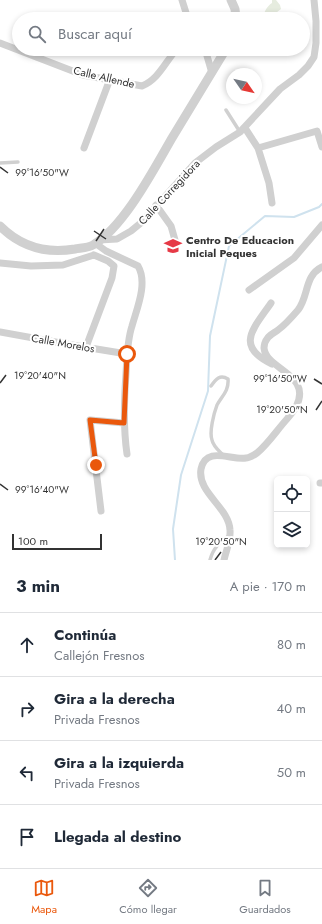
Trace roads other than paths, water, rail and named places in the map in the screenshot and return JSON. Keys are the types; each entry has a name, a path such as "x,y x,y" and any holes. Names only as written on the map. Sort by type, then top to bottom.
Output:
{"street":[{"path":"182,0 186,12"},
{"path":"231,0 235,12"},
{"name":"Calle Corregidora","path":"0,263 32,266 62,264 95,246 117,239 131,231 142,222 196,163 216,147 243,130 272,96 300,75 314,57 316,43 316,21 314,0"},
{"name":"Calle Allende","path":"0,43 12,48"},
{"name":"Calle Allende","path":"34,56 83,75 142,86 150,82 156,76 172,56"},
{"path":"207,56 212,73"},
{"path":"95,246 118,223 130,206 150,176 222,56"},
{"path":"84,148 110,79"},
{"path":"243,130 258,148 269,182 272,203"},
{"path":"258,148 317,131 322,147"},
{"path":"156,205 171,226 175,240"},
{"path":"0,226 8,235 21,243 36,248 66,251 95,246 138,266 142,288 131,328 127,354 124,423 127,454"},
{"path":"249,290 294,258 322,226"},
{"path":"86,347 112,278 114,266 95,246"},
{"path":"276,366 268,357 264,349 266,340 279,330 299,309 304,300 312,274 322,267"},
{"path":"224,560 230,535 228,520 202,482 201,468 206,459 214,455 240,459 248,458 256,454 296,407 299,396 297,386 293,378 276,366 262,359 252,349 250,337 253,328 271,303"},
{"name":"Calle Morelos","path":"0,332 127,354"},
{"path":"102,511 90,420 124,423"}],"lane":[{"path":"226,110 243,130"},
{"path":"0,163 18,162"},
{"path":"211,386 216,379 221,376 228,380 226,391 217,406 211,434 212,440 224,456"},
{"path":"210,560 212,553 221,541 230,535"}],"waterway":[{"path":"175,560 173,529 181,475 208,391 210,336 229,246 265,216 294,217 319,207 322,204"}],"place":[{"name":"Centro De Educacion Inicial Peques","path":"173,246"}]}
